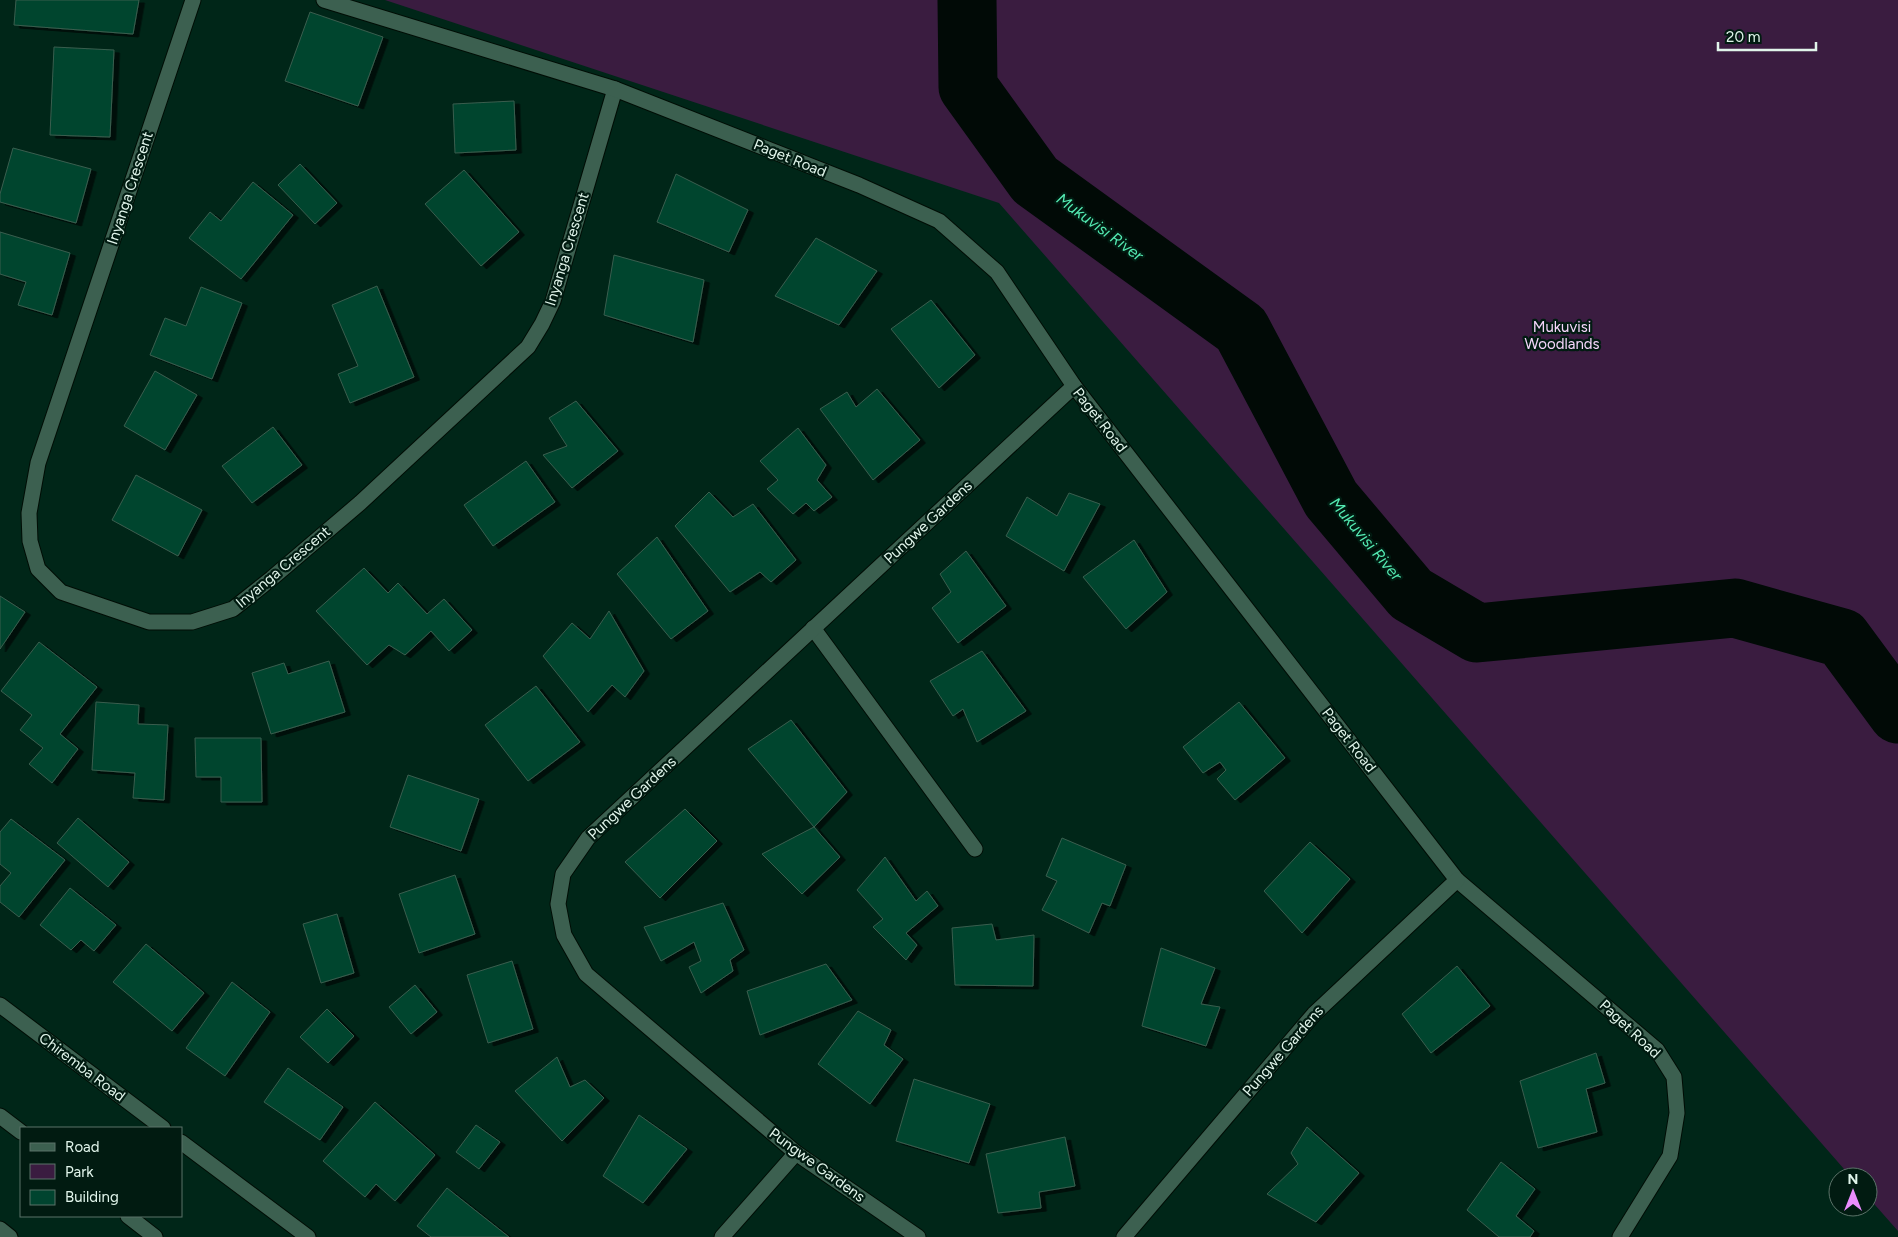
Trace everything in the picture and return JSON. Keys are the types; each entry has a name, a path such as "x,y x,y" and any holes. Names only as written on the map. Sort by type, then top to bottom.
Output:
{"street":[{"name":"Inyanga Crescent","path":"193,0 38,464 29,513 30,541 38,569 61,592 149,622 192,622 232,609 360,503 528,346 542,324 552,301 615,89"},
{"name":"Paget Road","path":"324,0 615,89 859,185 939,221 997,272 1074,386 1457,880 1657,1050 1674,1077 1677,1113 1670,1156 1620,1237"},
{"name":"Pungwe Gardens","path":"918,1237 796,1153 586,974 564,935 558,904 563,874 588,838 1074,386"},
{"path":"814,628 975,848"},
{"name":"Pungwe Gardens","path":"1124,1237 1314,1014 1457,880"},
{"name":"Chiremba Road","path":"0,1005 163,1127"},
{"path":"0,1116 20,1131"},
{"path":"182,1143 308,1237"},
{"path":"722,1237 796,1153"},
{"path":"129,1217 155,1237"},
{"path":"0,1229 10,1237"}],"green space":[{"name":"Mukuvisi Woodlands","path":"385,0 1898,0 1898,1231 1878,1208 1878,1167 1842,1167 999,203"}],"building":[{"path":"16,0 139,0 133,34 14,25"},
{"path":"310,12 383,37 358,106 285,81"},
{"path":"54,47 114,50 110,137 50,135"},
{"path":"514,101 516,150 455,153 453,104"},
{"path":"13,148 91,169 76,223 0,202 0,194"},
{"path":"300,164 337,203 315,224 278,185"},
{"path":"464,170 519,232 481,266 425,204"},
{"path":"676,174 748,210 729,252 657,222"},
{"path":"253,182 293,215 241,279 189,238 210,212 221,221"},
{"path":"0,232 70,253 52,315 18,305 26,282 0,274"},
{"path":"816,238 877,271 839,325 775,296"},
{"path":"614,255 704,280 693,342 604,315"},
{"path":"377,286 414,377 350,403 338,374 358,366 332,305"},
{"path":"201,287 242,303 212,379 150,355 165,318 186,326"},
{"path":"931,300 975,355 939,388 891,329"},
{"path":"155,371 197,395 165,450 124,426"},
{"path":"877,389 920,440 873,480 820,409 847,392 856,407"},
{"path":"576,401 618,451 572,488 543,455 567,446 549,418"},
{"path":"273,427 302,465 252,503 222,466"},
{"path":"798,428 826,465 817,480 832,497 814,511 806,503 793,514 767,489 778,480 760,461"},
{"path":"526,461 555,502 493,546 464,505"},
{"path":"136,475 202,510 178,556 112,520"},
{"path":"709,492 733,517 753,504 796,560 771,582 760,572 730,592 675,526"},
{"path":"1069,493 1100,504 1064,571 1006,536 1027,497 1057,516"},
{"path":"657,537 708,611 671,639 617,574"},
{"path":"1134,540 1167,592 1126,629 1083,577"},
{"path":"966,551 1006,606 958,643 932,608 951,592 940,574"},
{"path":"364,568 388,593 398,583 427,614 444,599 472,630 449,651 431,631 405,655 389,645 367,665 316,611"},
{"path":"0,596 25,612 0,649"},
{"path":"609,611 644,671 625,697 612,685 588,712 543,656 572,623 590,639"},
{"path":"39,642 97,687 60,734 78,749 52,783 29,764 43,748 20,730 32,715 1,691"},
{"path":"982,651 1026,711 977,742 963,709 953,716 930,681"},
{"path":"329,661 345,712 271,734 252,673 284,663 288,674"},
{"path":"536,686 580,742 528,781 485,725"},
{"path":"96,702 139,705 138,724 168,725 164,800 133,798 135,773 92,770"},
{"path":"1239,702 1285,758 1235,800 1217,779 1226,770 1220,762 1203,773 1183,747"},
{"path":"791,720 847,792 814,827 748,749"},
{"path":"195,738 261,738 262,802 221,802 221,777 196,777"},
{"path":"408,775 479,799 461,851 390,827"},
{"path":"685,809 717,841 660,898 625,862"},
{"path":"78,818 129,862 108,887 57,843"},
{"path":"11,819 65,860 19,917 0,902 0,886 11,873 0,864 0,832"},
{"path":"814,827 840,857 802,894 762,854"},
{"path":"1062,838 1126,865 1110,906 1102,903 1089,933 1042,910 1057,881 1046,876"},
{"path":"1310,842 1350,879 1302,933 1264,891"},
{"path":"885,857 916,901 927,891 938,906 906,933 917,945 906,960 873,927 883,919 857,890"},
{"path":"455,875 475,934 419,953 399,894"},
{"path":"70,888 116,925 94,951 81,940 71,950 40,925"},
{"path":"723,903 744,950 730,960 733,971 701,993 689,967 701,961 694,942 661,961 644,927"},
{"path":"337,914 354,973 321,983 303,924"},
{"path":"992,924 996,940 1034,935 1033,986 955,985 952,928"},
{"path":"146,944 204,993 172,1031 113,982"},
{"path":"1161,948 1215,968 1201,1004 1220,1007 1206,1046 1142,1026"},
{"path":"512,961 533,1029 488,1043 467,975"},
{"path":"826,964 852,1000 760,1035 747,991"},
{"path":"1457,966 1490,1006 1431,1053 1402,1014"},
{"path":"232,982 270,1012 225,1076 186,1048"},
{"path":"415,985 437,1012 411,1034 389,1007"},
{"path":"327,1009 354,1036 328,1063 300,1037"},
{"path":"858,1011 891,1030 884,1045 903,1059 870,1104 818,1064"},
{"path":"1596,1053 1605,1083 1586,1089 1597,1132 1538,1148 1520,1081"},
{"path":"557,1057 570,1087 585,1080 604,1098 562,1141 515,1091"},
{"path":"288,1068 343,1107 320,1140 264,1102"},
{"path":"914,1079 990,1104 969,1163 896,1141"},
{"path":"375,1102 435,1155 395,1201 376,1184 365,1197 323,1161"},
{"path":"639,1115 687,1149 643,1203 603,1176"},
{"path":"476,1125 500,1142 479,1169 456,1152"},
{"path":"1307,1127 1359,1173 1316,1222 1267,1194 1298,1164 1291,1153"},
{"path":"1065,1137 1075,1186 1039,1192 1041,1208 998,1213 986,1154"},
{"path":"1501,1162 1535,1189 1516,1216 1534,1231 1530,1237 1499,1237 1467,1210"},
{"path":"447,1188 509,1237 431,1237 417,1226"}],"waterway":[{"name":"Mukuvisi River","path":"967,0 968,87 1035,180 1241,329 1331,499 1411,594 1477,633 1735,608 1842,638 1898,714"}]}
